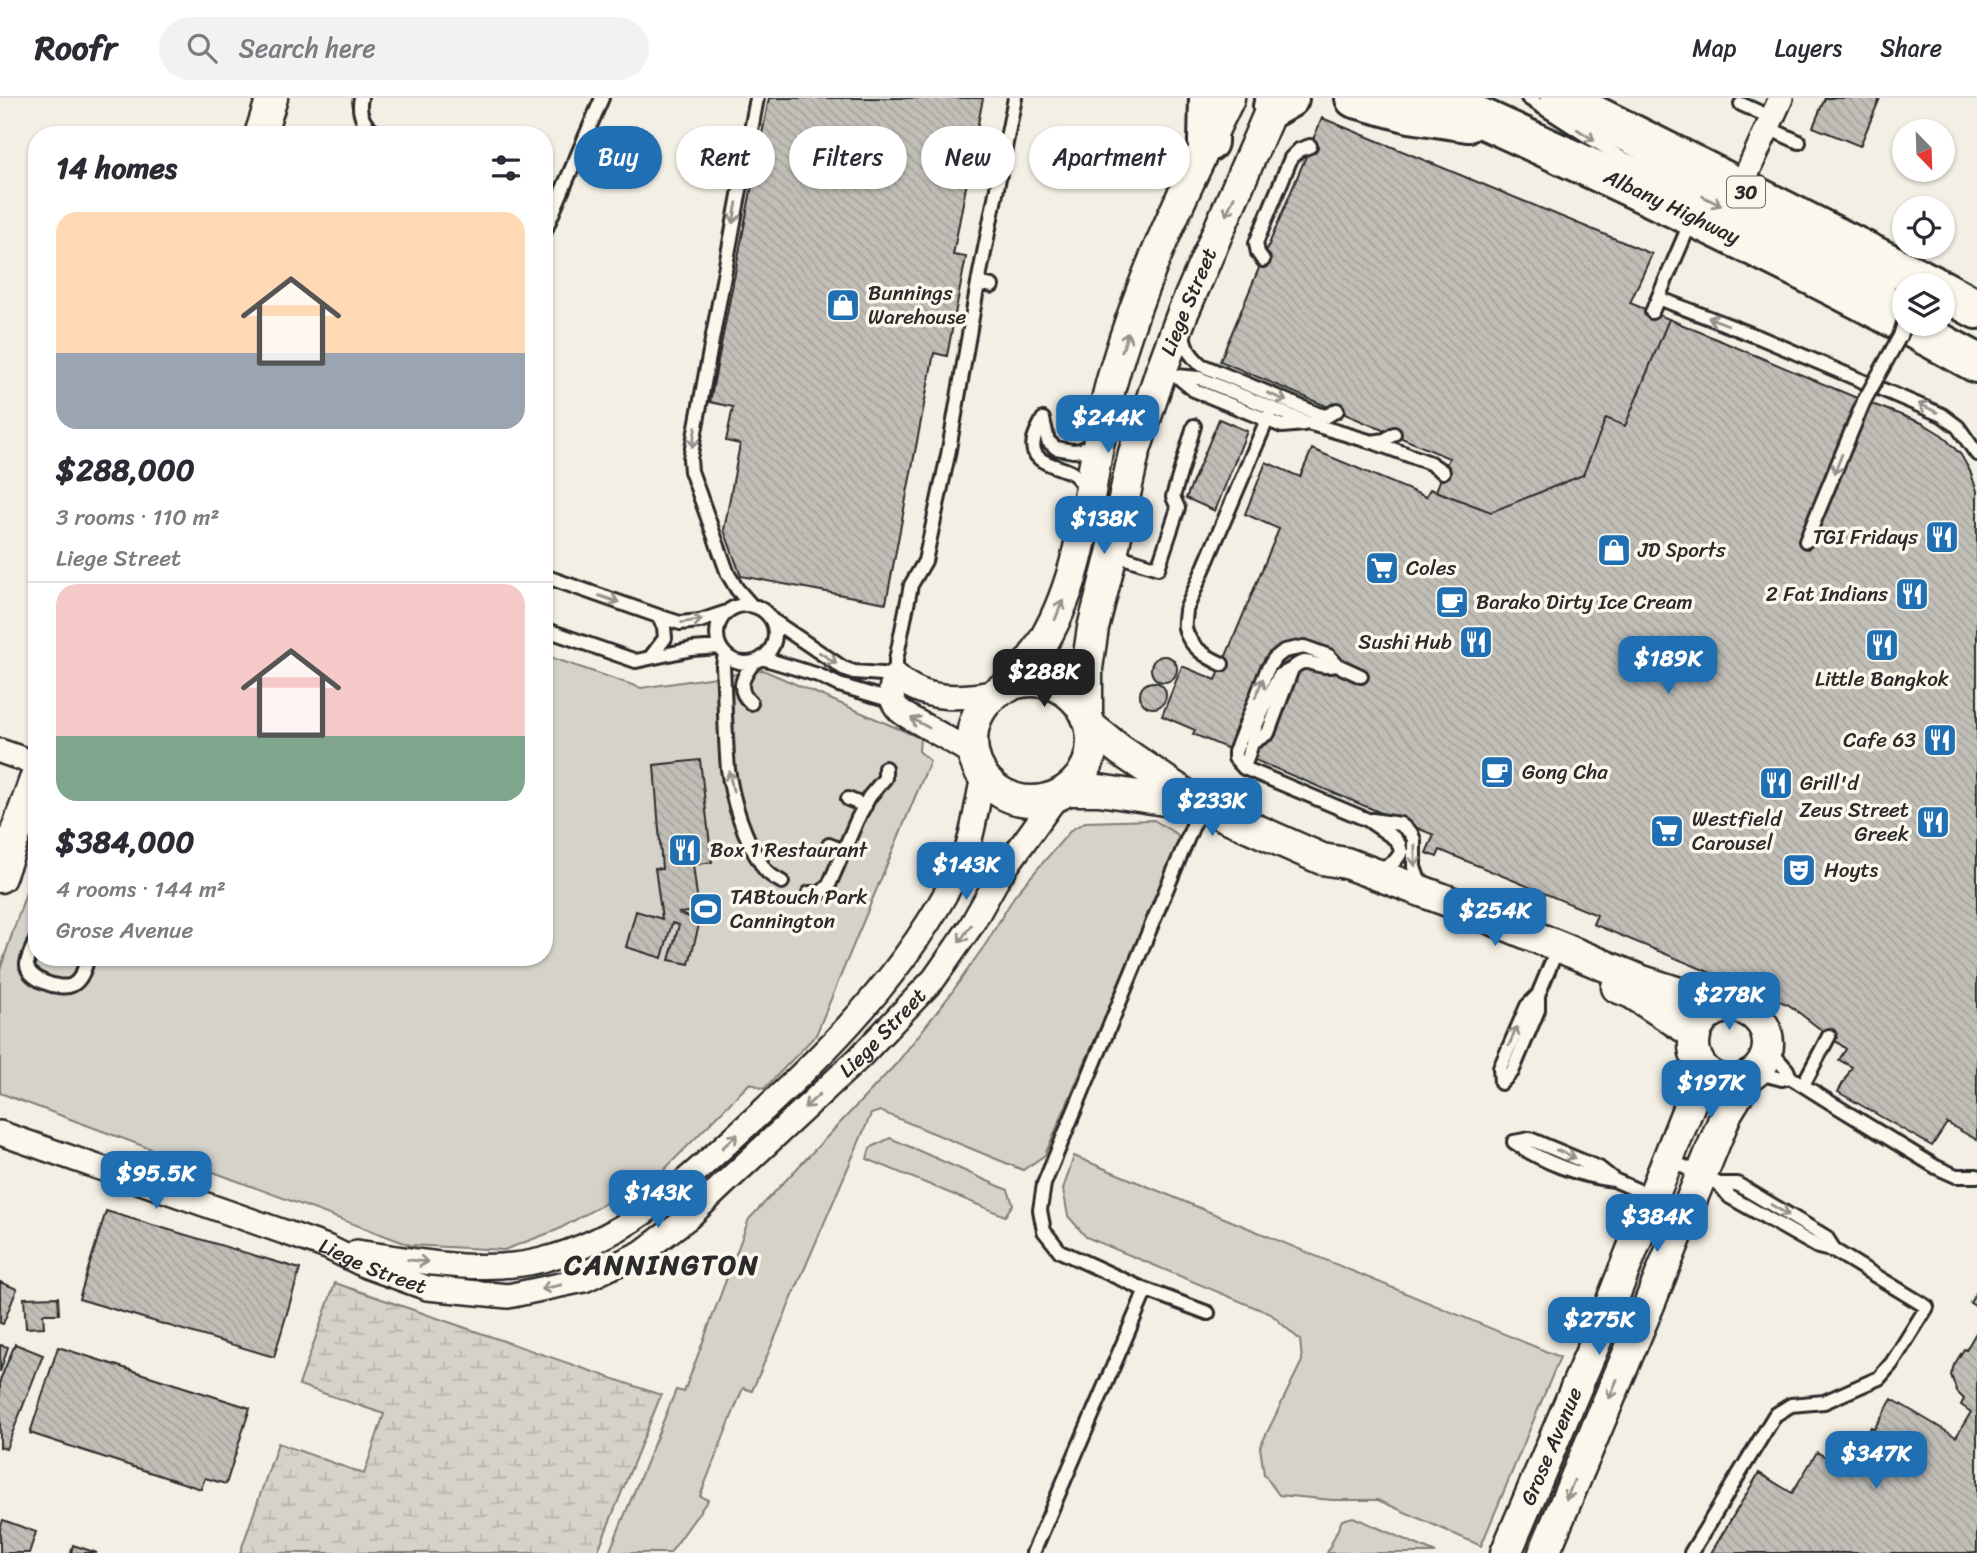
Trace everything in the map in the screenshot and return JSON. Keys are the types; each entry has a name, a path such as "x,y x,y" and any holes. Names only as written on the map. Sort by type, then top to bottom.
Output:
{"highway":[{"path":"1208,142 1209,98"},
{"path":"1354,98 1410,113 1504,128"},
{"name":"Albany Highway","path":"1437,98 1693,217 1892,318"},
{"name":"30","path":"1560,98 1957,296"},
{"name":"Albany Highway","path":"1926,336 1977,363"}],"street":[{"path":"263,126 272,98"},
{"path":"979,766 973,732 976,720 988,700 1027,666 1057,617 1078,559 1111,385 1153,264 1229,98"},
{"name":"Liege Street","path":"1089,722 1087,668 1093,628 1134,453 1169,373 1182,315 1279,101"},
{"path":"1740,189 1773,115"},
{"path":"1202,806 1099,790 1062,793 1034,802 1022,801 1000,792 955,742 900,710 890,693 891,685 896,675 928,694 973,697 1030,681 1054,685 1073,698 1089,722 1120,750 1202,806 1322,859 1346,863 1425,892 1554,955 1586,974 1632,993 1695,1034"},
{"path":"1062,793 1082,775 1089,762 1092,751 1089,722"},
{"path":"0,751 28,761"},
{"name":"Liege Street","path":"327,1247 433,1263 497,1267 540,1261 580,1249 630,1223 677,1189 845,1032 892,976 931,920 961,866 974,823 979,766"},
{"name":"Liege Street","path":"327,1247 366,1266 427,1288 508,1296 584,1280 640,1253 689,1217 859,1058 934,979 971,926 998,878 1062,793"},
{"path":"0,877 28,822"},
{"path":"1322,859 1340,875 1554,955 1723,1007 1737,1007 1750,1012 1761,1021 1767,1034 1758,1065 1736,1080 1723,1080 1710,1074 1700,1065 1693,1045 1701,1022 1710,1013 1723,1007"},
{"name":"Grose Avenue","path":"1506,1553 1600,1331 1693,1096 1700,1065"},
{"name":"Grose Avenue","path":"1544,1553 1648,1307 1710,1179 1727,1112 1758,1065"},
{"path":"0,1133 327,1247"}],"lane":[{"path":"361,98 361,119 368,126"},
{"path":"553,212 601,98"},
{"path":"751,605 728,574 690,464 757,98"},
{"path":"553,579 680,623 700,621 734,607 751,605 760,608 772,620 843,668 854,672 896,675 896,660 911,586 925,561 954,456 974,346 978,283 996,230 1017,122 1015,98"},
{"path":"1528,98 1619,157 1651,170 1887,289 1892,294"},
{"path":"1741,104 1773,115 1799,142"},
{"path":"1262,260 1256,243 1291,158 1299,150 1310,146"},
{"path":"553,198 558,200"},
{"path":"1652,312 1693,217"},
{"path":"978,283 992,286"},
{"path":"1658,298 1942,415 1958,428 1977,454"},
{"path":"1182,315 1183,337 1189,354 1201,365 1318,414 1327,416 1337,410"},
{"path":"1806,541 1864,401 1900,336"},
{"path":"1169,373 1194,390 1269,414 1282,426 1308,423 1398,450 1432,457 1443,472"},
{"path":"1223,664 1204,656 1194,644 1185,628 1186,610 1269,414"},
{"path":"1090,497 1078,477 1040,460 1033,448 1034,440 1043,419 1048,441 1056,448 1082,450 1101,434"},
{"path":"1112,554 1158,568 1178,508 1173,498 1194,426"},
{"path":"1373,442 1385,440 1394,434"},
{"path":"727,612 718,625 717,640 722,651 732,756 731,782 747,836 762,867 782,882"},
{"path":"650,658 665,638 664,627 658,616"},
{"path":"751,703 743,695 742,687 746,673 769,652 775,636 772,620"},
{"path":"553,632 636,661 692,649 722,651 738,662 758,660 800,668 839,685 893,701"},
{"path":"1242,759 1267,670 1274,659 1284,651 1304,647 1329,656 1337,665 1361,676"},
{"path":"1242,759 1252,743 1268,733 1292,669 1297,664 1306,661 1324,666 1337,665"},
{"path":"1242,759 1368,820 1394,838 1401,852 1397,860 1391,865 1366,871"},
{"path":"809,892 821,894 830,886 865,806 885,778 885,768"},
{"path":"848,799 865,806"},
{"path":"1202,806 1044,1184 1040,1210 1044,1231 1060,1251 1146,1290 1208,1313"},
{"path":"1368,820 1399,824 1410,833 1414,840 1414,867 1425,892"},
{"path":"829,845 844,851"},
{"path":"1538,995 1527,1006 1505,1056 1500,1068 1501,1083 1512,1072 1538,1010 1538,995 1554,955"},
{"path":"28,963 30,974 38,980 62,987 73,985 81,976 85,966"},
{"path":"1803,1085 1829,1036"},
{"path":"1758,1065 1787,1070 1790,1077 1937,1167 1956,1176 1977,1176"},
{"path":"1758,1065 1782,1079 1790,1077"},
{"path":"1614,1180 1595,1178 1527,1151 1514,1142 1530,1139 1599,1168 1614,1180 1653,1197"},
{"path":"1668,1159 1710,1179 1737,1184 1826,1237 1835,1251 1927,1307 1892,1363 1879,1378 1824,1402 1791,1405 1775,1415 1691,1553"},
{"path":"1033,1553 1146,1290"}],"green space":[{"name":"TABtouch Park Cannington","path":"553,658 641,688 763,670 920,738 919,751 930,761 816,1035 764,1089 750,1083 663,1171 557,1230 504,1250 410,1245 0,1093 0,970 28,887 28,966 553,966"},
{"path":"1154,820 1178,835 1176,851 1045,1155 1023,1170 880,1111 871,1114 752,1391 743,1388 700,1496 708,1500 670,1553 609,1553 676,1390 684,1392 749,1219 896,1064 950,995 987,942 1015,895 1071,830 1085,822"},
{"path":"890,1138 1008,1190 1013,1204 1005,1216 867,1159 870,1148"},
{"path":"1074,1156 1560,1357 1481,1546 1378,1500 1332,1500 1279,1495 1264,1474 1260,1447 1302,1361 1300,1340 1271,1314 1086,1237 1068,1216 1063,1189"},
{"path":"335,1283 661,1395 597,1553 240,1553 278,1443 364,1474 384,1414 299,1385"},
{"path":"1353,1517 1436,1553 1327,1553 1342,1520"}],"building":[{"name":"Bunnings Warehouse","path":"769,98 983,98 978,126 921,126 921,189 966,189 953,255 966,257 947,356 934,353 886,603 741,576 724,530 740,444 726,441 733,407 710,402 751,189 775,189 775,126 764,126"},
{"path":"1825,98 1880,98 1860,146 1813,127"},
{"path":"1322,118 1652,254 1630,303 1669,319 1625,426 1606,418 1583,475 1491,512 1436,491 1449,458 1220,361"},
{"path":"1669,319 1922,423 1942,435 1961,455 1970,471 1977,491 1977,1140 1947,1123 1932,1146 1838,1092 1852,1067 1839,1060 1846,1049 1789,1005 1733,981 1731,986 1713,978 1714,974 1593,924 1597,915 1440,850 1437,857 1426,853 1434,835 1193,734 1195,730 1162,716 1182,666 1216,680 1279,529 1245,514 1266,462 1300,477 1312,449 1426,497 1430,489 1491,512 1583,475 1606,418 1625,426"},
{"path":"1219,419 1247,431 1215,511 1186,498"},
{"path":"1164,656 1173,660 1177,669 1173,678 1164,682 1155,678 1151,669 1155,660"},
{"path":"1153,682 1162,686 1166,695 1162,704 1153,708 1144,704 1140,695 1144,686"},
{"name":"Box 1 Restaurant","path":"700,760 712,862 693,865 699,911 678,913 700,921 689,964 669,960 679,925 672,923 662,958 626,947 636,911 662,919 655,868 662,869 654,765"},
{"path":"106,1211 300,1269 274,1357 79,1299"},
{"path":"0,1282 17,1289 3,1324 0,1323"},
{"path":"1977,1291 1977,1307 1970,1303"},
{"path":"58,1297 59,1314 43,1314 44,1327 26,1328 24,1298"},
{"path":"1977,1331 1977,1553 1711,1553 1759,1473 1792,1493 1817,1452 1846,1469 1871,1427 1874,1429 1892,1399 1956,1437 1971,1412 1961,1405 1964,1399 1957,1392 1951,1375 1954,1365"},
{"path":"15,1344 43,1355 6,1449 0,1447 0,1380"},
{"path":"0,1345 8,1347 0,1372"},
{"path":"58,1347 250,1408 226,1484 205,1478 201,1489 30,1433"},
{"path":"3,1520 36,1532 29,1553 0,1553 0,1529"},
{"path":"73,1545 97,1553 71,1553"}],"place":[{"name":"Bunnings Warehouse","path":"843,305"},
{"name":"TGI Fridays","path":"1942,537"},
{"name":"JD Sports","path":"1614,550"},
{"name":"Coles","path":"1382,568"},
{"name":"2 Fat Indians","path":"1912,594"},
{"name":"Barako Dirty Ice Cream","path":"1452,602"},
{"name":"Sushi Hub","path":"1476,642"},
{"name":"Little Bangkok","path":"1882,645"},
{"name":"Cafe 63","path":"1940,740"},
{"name":"Gong Cha","path":"1497,772"},
{"name":"Grill'd","path":"1776,783"},
{"name":"Zeus Street Greek","path":"1933,822"},
{"name":"Westfield Carousel","path":"1667,831"},
{"name":"Box 1 Restaurant","path":"685,850"},
{"name":"Hoyts","path":"1799,870"},
{"name":"TABtouch Park Cannington","path":"706,909"}],"district":[{"name":"CANNINGTON","path":"662,1264"}]}
